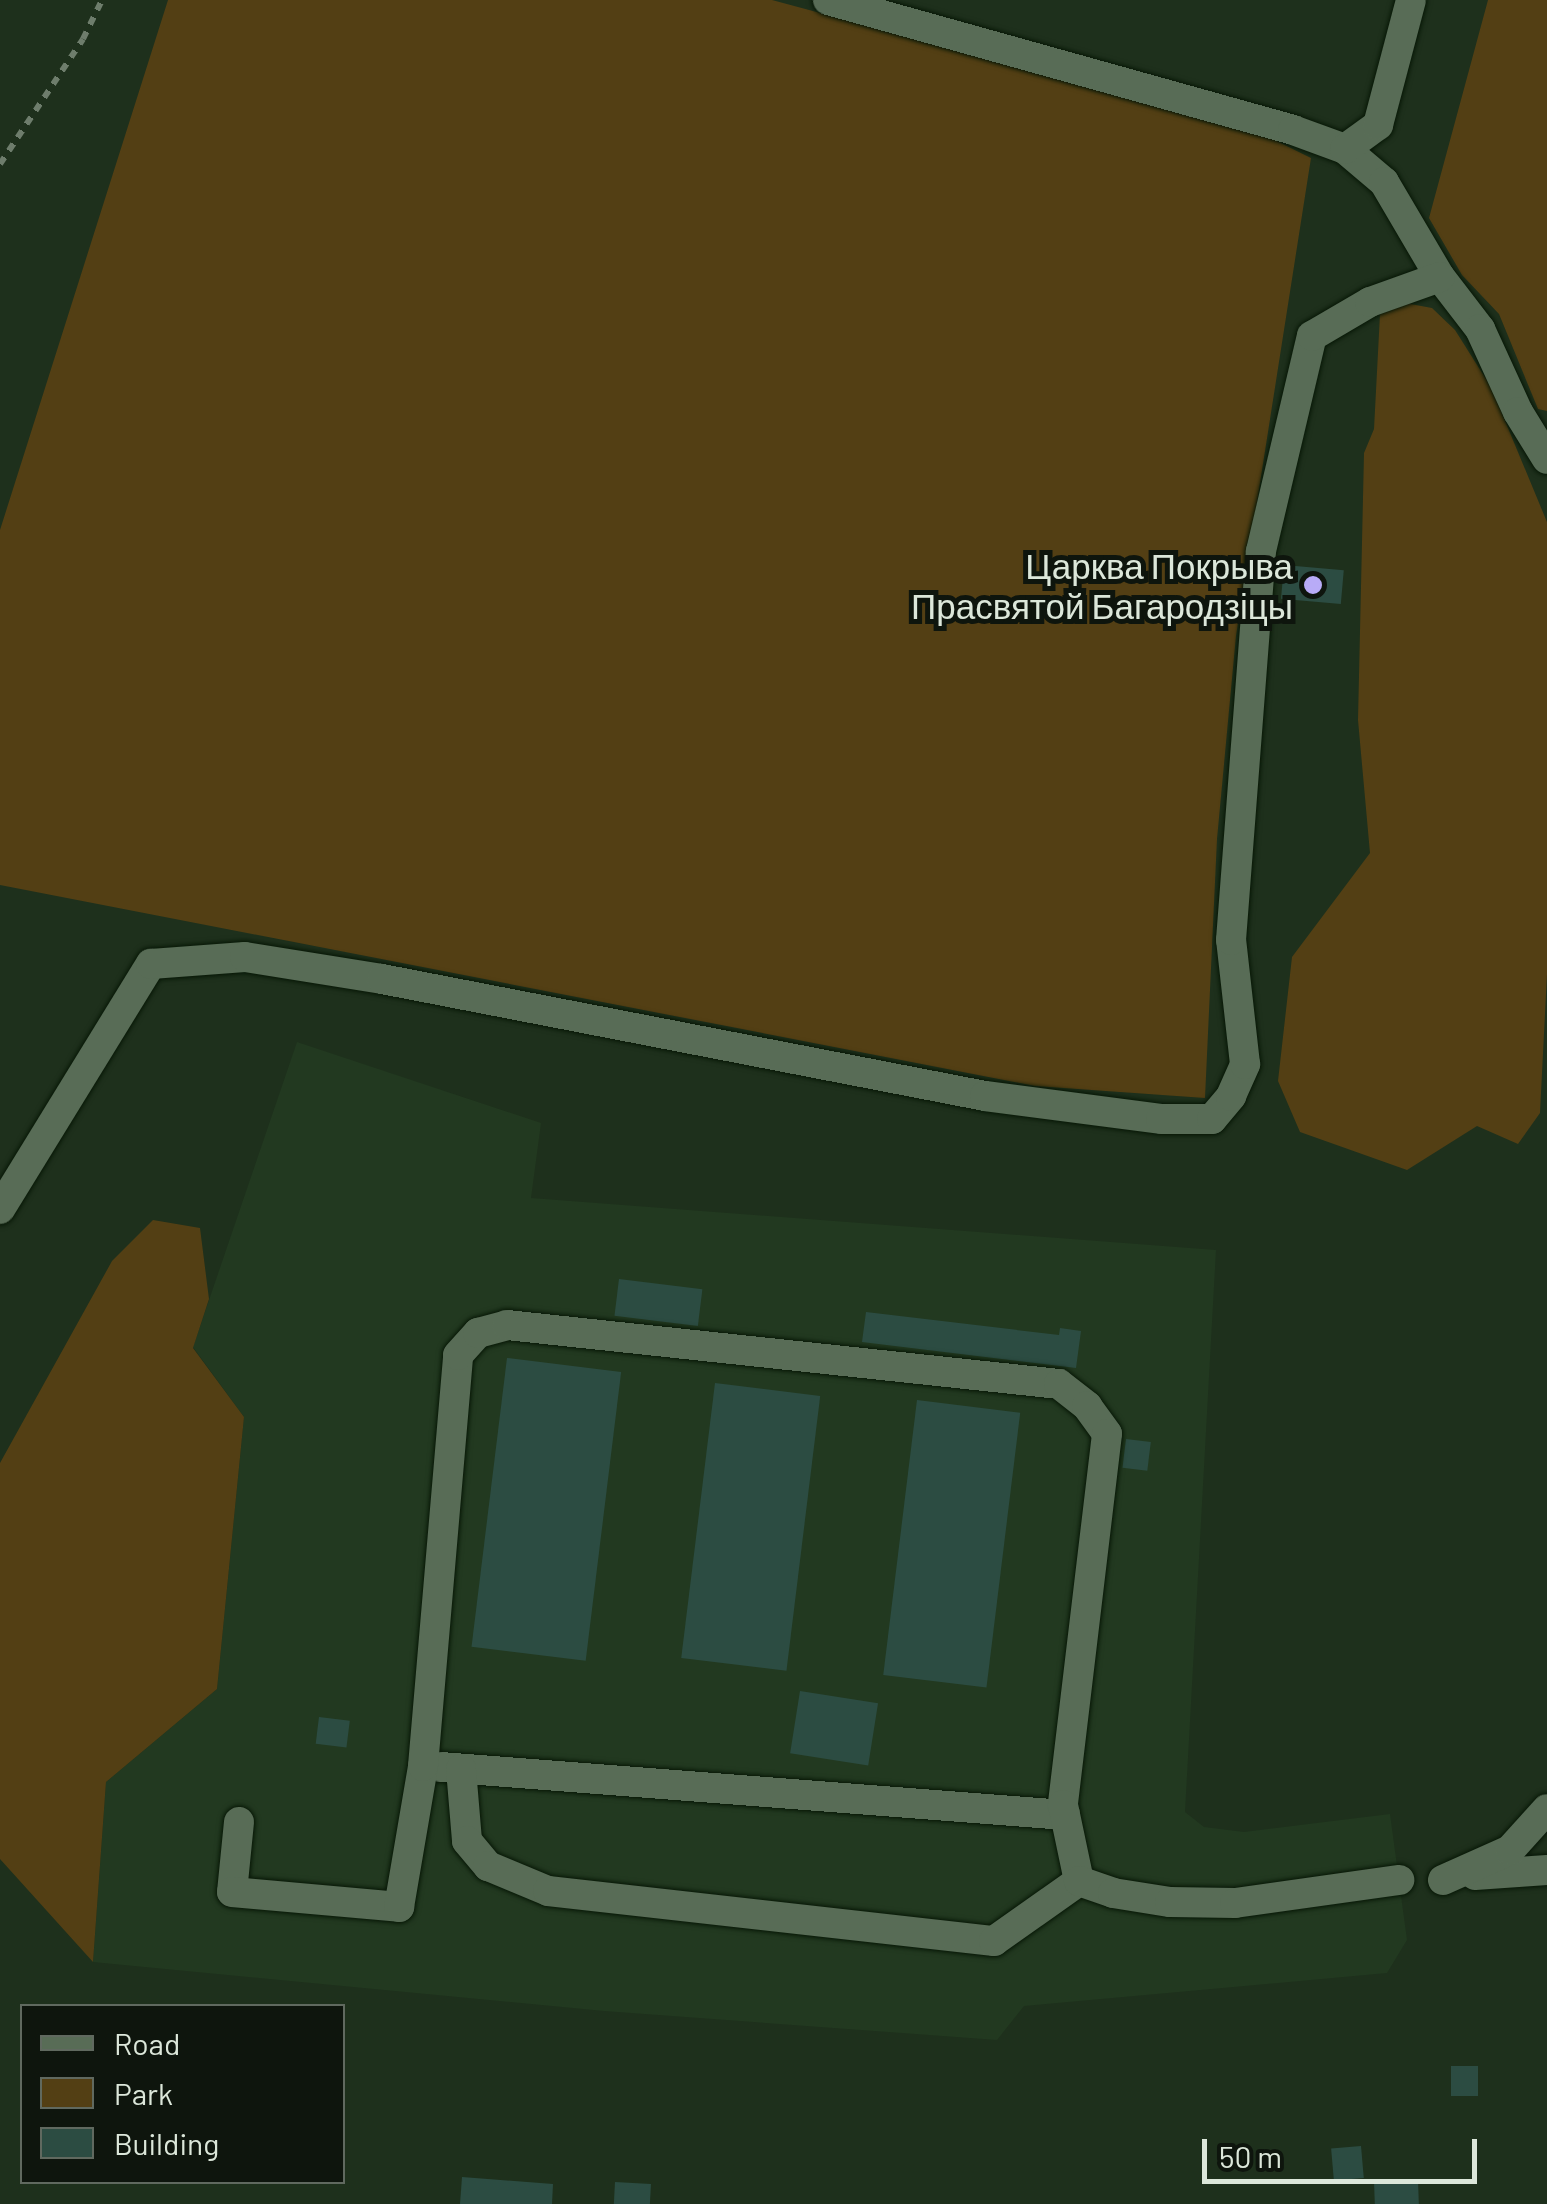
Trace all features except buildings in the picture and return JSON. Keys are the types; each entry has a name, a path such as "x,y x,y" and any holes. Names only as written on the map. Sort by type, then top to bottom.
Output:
{"street":[{"path":"828,0 1293,130 1345,149 1384,182 1440,277 1480,328 1518,412 1547,459"},
{"path":"1345,149 1378,125 1410,0"},
{"path":"0,1209 151,964 245,957 382,979 985,1096 1161,1119 1212,1119 1231,1096 1245,1064 1231,940 1260,550 1312,336 1370,302 1440,277"},
{"path":"239,1822 232,1892 399,1906 423,1766 458,1356 478,1334 506,1326 1060,1384 1086,1406 1107,1434 1065,1816 1079,1881"},
{"path":"423,1766 1065,1816"},
{"path":"461,1769 467,1841 488,1866 548,1891 994,1941 1079,1881"},
{"path":"1547,1809 1510,1850 1442,1880 1505,1870 1547,1870"},
{"path":"1079,1881 1113,1893 1170,1902 1235,1903 1399,1880"}],"path":[{"path":"0,164 83,38 102,0"}],"shaded area":[{"path":"297,1042 541,1123 531,1198 1216,1250 1185,1812 1204,1827 1244,1832 1390,1814 1407,1940 1387,1973 1024,2006 997,2040 604,2011 93,1962 106,1782 217,1689 244,1417 193,1347"}],"green space":[{"path":"168,0 772,0 1254,130 1311,158 1236,636 1217,839 1205,1098 1035,1086 0,885 0,530"},
{"path":"1488,0 1547,0 1547,411 1538,409 1499,314 1462,275 1429,218"},
{"path":"1405,303 1432,308 1455,330 1491,387 1547,522 1547,974 1540,1113 1518,1144 1477,1126 1407,1170 1300,1132 1278,1081 1292,957 1370,853 1358,720 1364,453 1374,429 1380,314"},
{"path":"153,1220 200,1228 209,1299 193,1348 244,1417 217,1689 106,1782 93,1962 0,1859 0,1463 112,1261"}],"place":[{"name":"Царква Покрыва Прасвятой Багародзіцы","path":"1313,585"}]}
